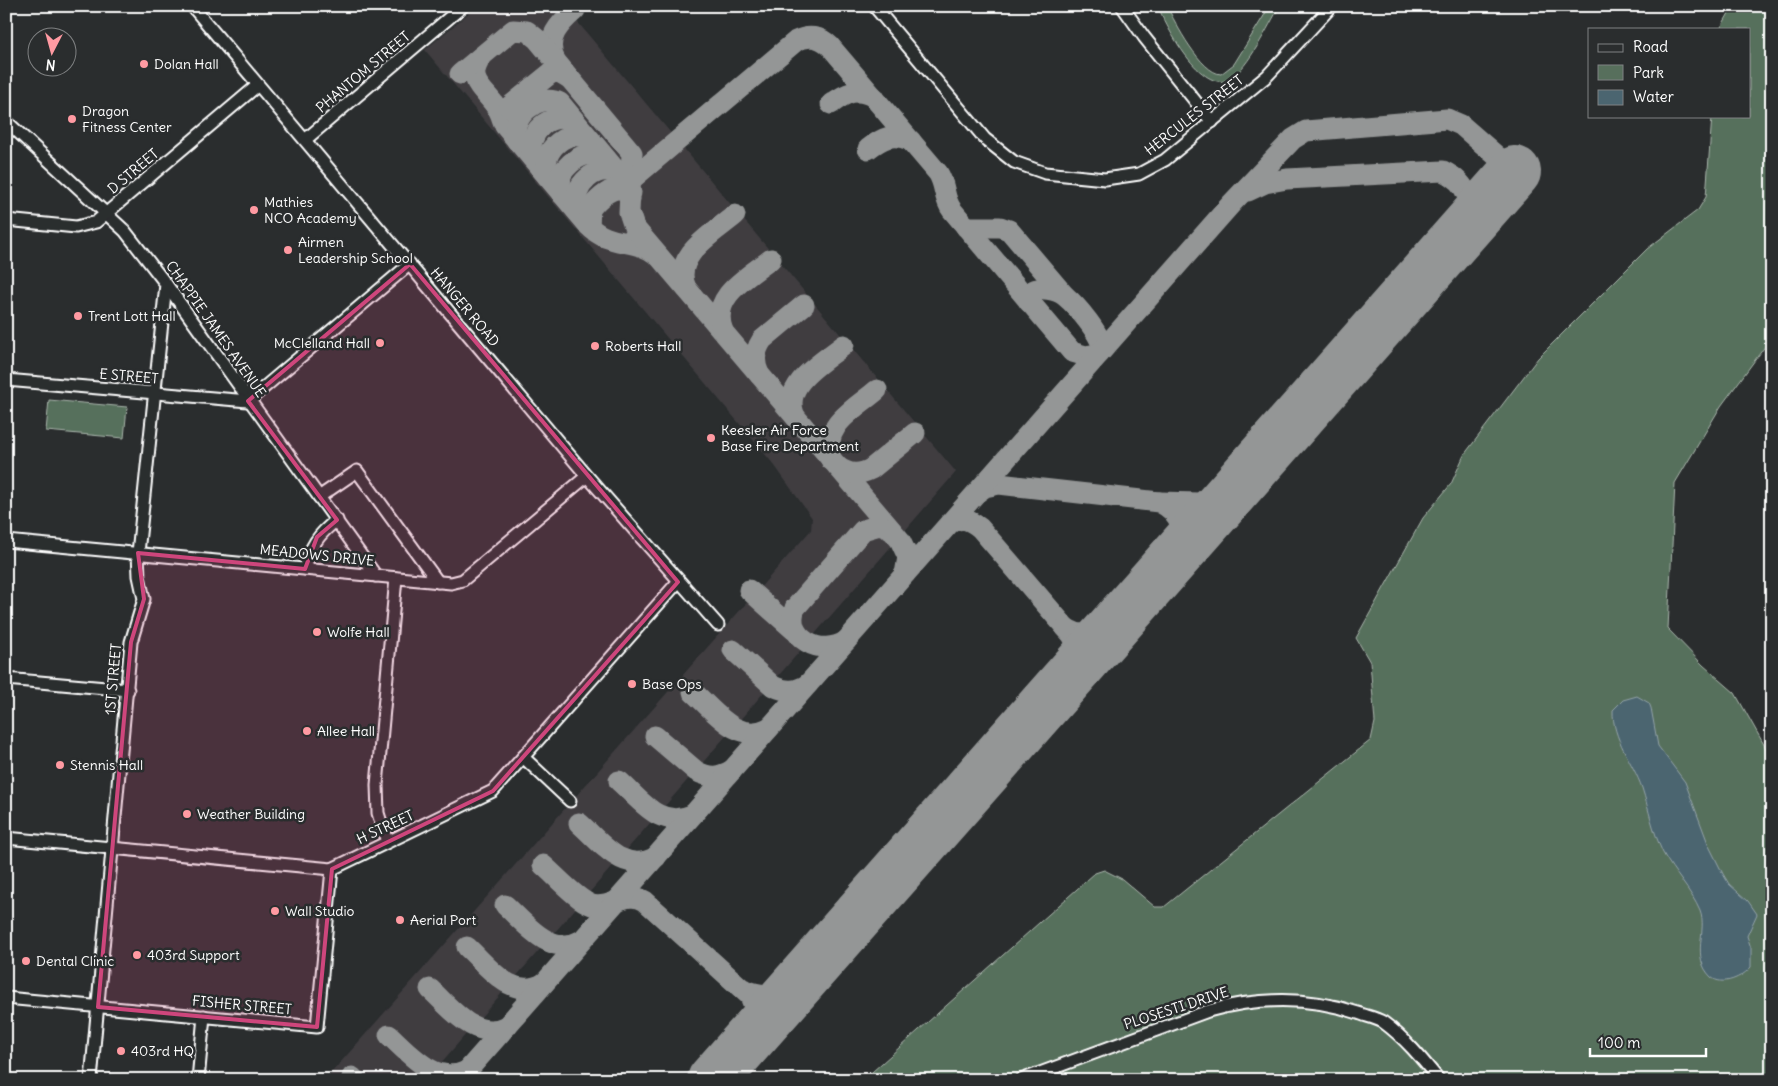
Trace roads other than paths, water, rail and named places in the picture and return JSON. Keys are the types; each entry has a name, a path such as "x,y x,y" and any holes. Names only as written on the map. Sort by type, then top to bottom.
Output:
{"street":[{"name":"HANGER ROAD","path":"192,6 587,476 678,582 718,625"},
{"name":"PHANTOM STREET","path":"305,140 464,6"},
{"name":"HERCULES STREET","path":"874,6 985,139 1002,154 1028,168 1045,173 1105,178 1138,174 1165,160 1282,63 1332,6"},
{"path":"1122,6 1144,37 1212,122"},
{"name":"D STREET","path":"6,220 76,227 87,226 107,212 258,85"},
{"name":"CHAPPIE JAMES AVENUE","path":"6,121 107,212 125,231 166,284 248,401 337,520 376,576"},
{"path":"248,401 410,264"},
{"name":"1ST STREET","path":"91,1080 132,633 144,599 139,576 138,553 166,284"},
{"name":"E STREET","path":"6,380 248,401"},
{"path":"319,497 357,471 438,582"},
{"name":"MEADOWS DRIVE","path":"6,541 451,583 463,580 587,476"},
{"path":"306,569 314,541 325,528 337,520"},
{"path":"387,842 378,813 377,785 396,578"},
{"name":"H STREET","path":"332,869 493,791 678,582"},
{"path":"6,679 128,690"},
{"path":"523,758 570,801"},
{"path":"6,838 332,869"},
{"name":"FISHER STREET","path":"6,998 317,1027 332,869"},
{"name":"PLOSESTI DRIVE","path":"1022,1080 1208,1011 1233,1004 1289,999 1348,1010 1382,1021 1408,1044 1439,1080"},
{"path":"198,1080 204,1016"}],"water":[{"path":"1637,696 1649,703 1658,746 1685,782 1709,846 1723,874 1729,884 1748,901 1757,914 1747,936 1751,948 1751,967 1732,980 1716,980 1705,969 1700,952 1702,919 1700,911 1663,853 1642,788 1619,741 1613,710 1623,700"}],"place":[{"name":"Dolan Hall","path":"144,64"},
{"name":"Dragon Fitness Center","path":"72,119"},
{"name":"Mathies NCO Academy","path":"254,210"},
{"name":"Airmen Leadership School","path":"288,250"},
{"name":"Trent Lott Hall","path":"78,316"},
{"name":"McClelland Hall","path":"380,343"},
{"name":"Roberts Hall","path":"595,346"},
{"name":"Keesler Air Force Base Fire Department","path":"711,438"},
{"name":"Wolfe Hall","path":"317,632"},
{"name":"Base Ops","path":"632,684"},
{"name":"Allee Hall","path":"307,731"},
{"name":"Stennis Hall","path":"60,765"},
{"name":"Weather Building","path":"187,814"},
{"name":"Wall Studio","path":"275,911"},
{"name":"Aerial Port","path":"400,920"},
{"name":"403rd Support","path":"137,955"},
{"name":"Dental Clinic","path":"26,961"},
{"name":"403rd HQ","path":"121,1051"}]}
